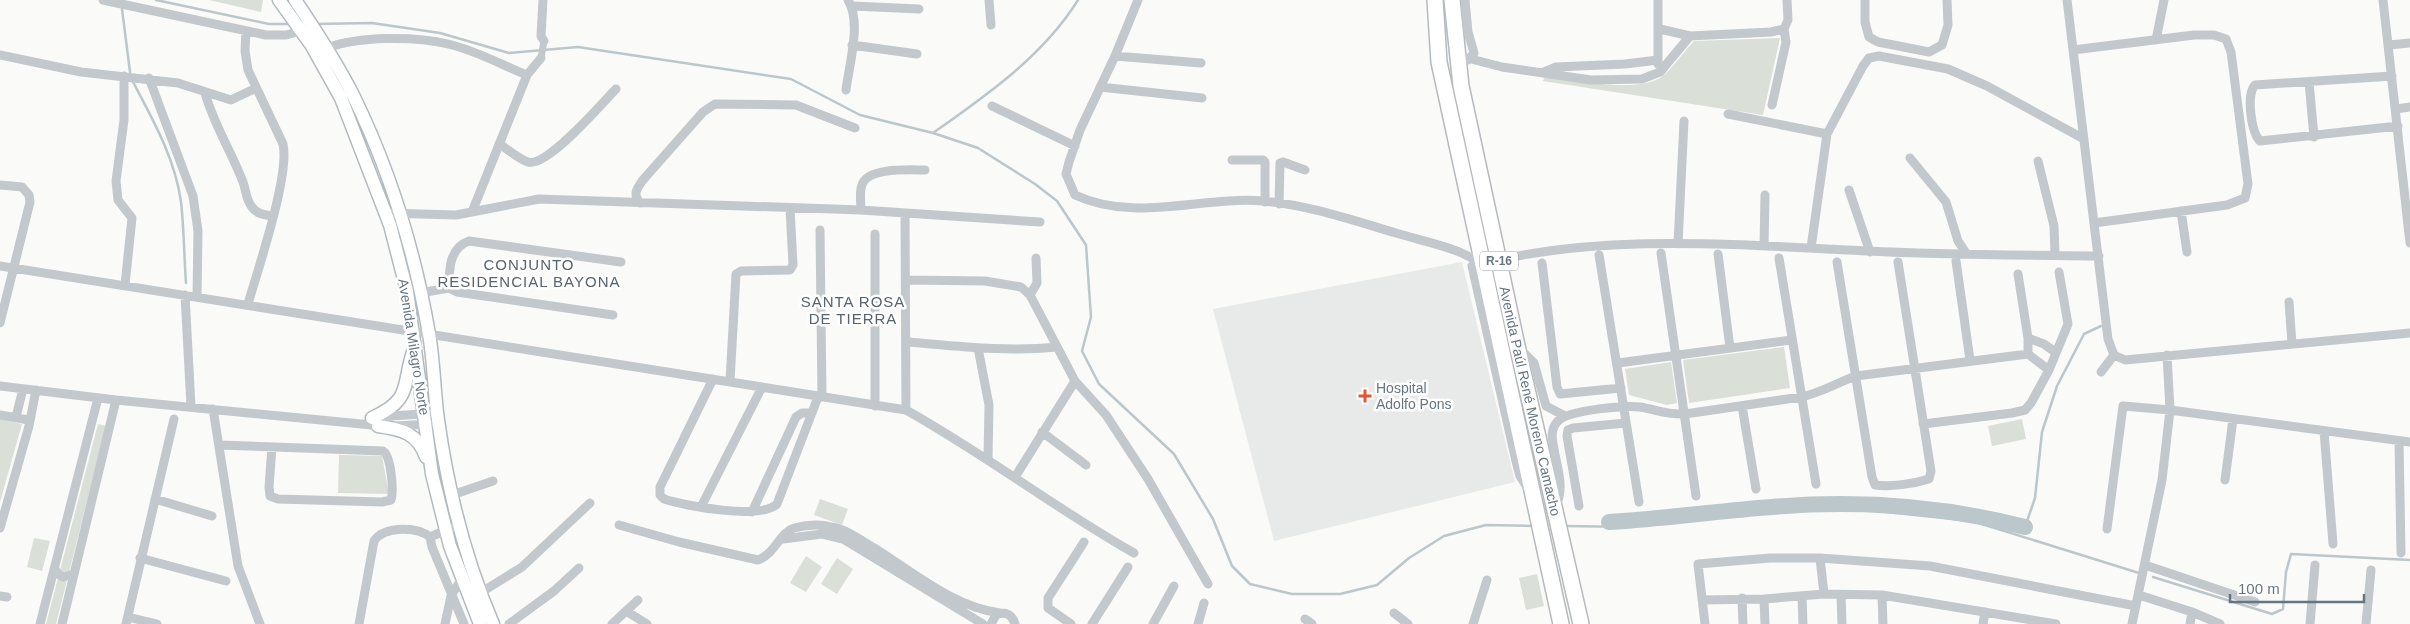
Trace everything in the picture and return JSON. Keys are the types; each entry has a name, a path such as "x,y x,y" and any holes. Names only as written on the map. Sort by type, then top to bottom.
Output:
{"main road":[{"name":"Avenida Milagro Norte","path":"279,0 312,46 341,98 386,212 407,291 431,419 459,526 480,593 493,624"},
{"name":"Avenida Milagro Norte","path":"295,0 327,48 353,95 373,138 399,212 429,335 432,474 446,530 480,624"},
{"name":"Avenida Paúl René Moreno Camacho","path":"1435,0 1439,62 1532,495 1562,624"},
{"name":"Avenida Paúl René Moreno Camacho","path":"1452,0 1465,61 1461,86 1517,345 1581,624"},
{"path":"375,422 394,406 402,396 415,339"},
{"path":"375,422 401,430 422,445 432,474"}],"street":[{"path":"102,0 266,35 301,31"},
{"path":"472,212 527,75 541,58 544,41 541,36 543,0"},
{"path":"989,0 991,25"},
{"path":"1138,0 1075,146 1066,174 1075,195 1092,203 1124,208 1152,209 1199,204 1265,202 1320,210 1454,250 1482,264 1498,258 1593,246 1678,244 1764,246 1870,252 2099,256"},
{"path":"1465,0 1468,32 1474,53 1465,61"},
{"path":"1658,0 1660,29 1658,60 1660,72"},
{"path":"1772,105 1786,42 1784,29 1788,20 1787,0"},
{"path":"1865,0 1865,22 1869,37 1878,42 1929,52 1942,45 1948,25 1947,0"},
{"path":"2067,0 2108,338 2114,356"},
{"path":"2156,40 2164,0"},
{"path":"2384,0 2398,126 2406,171 2410,237"},
{"path":"846,90 855,21 850,3 919,9"},
{"path":"1660,29 1690,36 1771,32 1784,29"},
{"path":"246,31 245,61 283,144 286,155 272,216 248,304"},
{"path":"2073,50 2194,35 2214,35 2226,40 2231,52 2248,184 2245,198 2227,205 2094,223"},
{"path":"1465,61 1591,80 1642,79 1660,72 1690,36"},
{"path":"327,48 342,42 394,38 448,44 527,75"},
{"path":"2389,45 2410,43"},
{"path":"852,45 917,54"},
{"path":"0,54 81,72 149,78 178,83 231,100 256,88"},
{"path":"1115,56 1201,63"},
{"path":"1811,248 1827,134 1869,58 1879,56 1948,69 1987,86 2084,139"},
{"path":"1543,72 1556,67 1625,64 1658,60"},
{"path":"1624,80 1626,73 1625,64"},
{"path":"124,76 124,120 116,181 118,200 132,218 125,285"},
{"path":"2392,76 2255,85 2250,96 2254,136 2260,142 2398,126"},
{"path":"149,78 193,196 198,231 197,296"},
{"path":"2309,82 2314,137"},
{"path":"1100,87 1202,98"},
{"path":"499,144 529,162 538,162 573,133 616,89"},
{"path":"205,93 215,124 244,183 252,209 272,216"},
{"path":"640,203 636,197 636,191 642,181 703,112 715,104 796,105 855,128"},
{"path":"992,106 1075,146"},
{"path":"2396,109 2410,107"},
{"path":"1728,114 1827,134"},
{"path":"1678,244 1684,121"},
{"path":"1910,158 1946,202 1958,241 1966,253"},
{"path":"1232,160 1283,162 1305,170"},
{"path":"2038,161 2054,226 2055,255"},
{"path":"1265,162 1265,202"},
{"path":"1279,204 1280,163"},
{"path":"861,210 862,185 867,178 877,173 896,170 925,170"},
{"path":"0,185 22,187 29,195 30,202 0,323"},
{"path":"1849,190 1870,252"},
{"path":"1764,195 1764,246"},
{"path":"386,212 456,215 538,199 905,212 1040,222"},
{"path":"730,382 736,274 741,271 790,270 793,265 790,208"},
{"path":"2181,211 2187,252"},
{"path":"905,212 906,410"},
{"path":"713,379 660,487 660,495 664,499 701,506 752,512 774,508 820,397 820,230"},
{"path":"875,234 875,406"},
{"path":"449,288 453,253 460,244 469,242 621,262"},
{"path":"1661,253 1696,496"},
{"path":"1718,254 1730,348"},
{"path":"1599,255 1639,502"},
{"path":"1030,295 1037,283 1036,258"},
{"path":"1779,258 1816,484"},
{"path":"1956,261 1970,360"},
{"path":"1542,262 1557,387 1560,394 1621,388"},
{"path":"1838,262 1875,485 1929,479 1931,471 1898,262"},
{"path":"0,266 248,304 415,339 429,335 906,410 957,438 1097,532 1134,553"},
{"path":"1923,424 2025,410 2031,403 2049,370 2068,324 2059,272"},
{"path":"2018,274 2028,338 2028,354"},
{"path":"906,280 984,281 1022,287 1030,295 1075,380 1106,415 1148,479 1208,584"},
{"path":"420,293 449,288 457,292 612,315"},
{"path":"185,295 191,406"},
{"path":"2289,302 2292,344"},
{"path":"2114,356 2125,360 2410,333"},
{"path":"2028,338 2044,344 2055,352"},
{"path":"1618,363 1791,340"},
{"path":"907,342 978,348 1037,349 1057,347"},
{"path":"1517,345 1534,363 1546,406 1565,416"},
{"path":"978,348 989,405 988,459"},
{"path":"1557,520 1560,482 1551,437 1559,420 1565,416 1603,408 1624,406 1641,407 1668,415 1685,414 1801,398 1820,393 1836,383 1856,376 2028,354 2049,370"},
{"path":"2132,624 2162,480 2170,410 2167,355"},
{"path":"2101,372 2114,356"},
{"path":"1015,477 1075,380"},
{"path":"0,386 116,400 351,421 375,422 431,419"},
{"path":"701,506 762,387"},
{"path":"16,417 23,389"},
{"path":"0,526 36,390"},
{"path":"40,624 98,398"},
{"path":"62,624 116,400"},
{"path":"1742,406 1756,489"},
{"path":"2107,529 2122,406 2170,410 2410,442"},
{"path":"213,408 238,566 257,622"},
{"path":"752,512 796,417 802,413 812,413"},
{"path":"0,415 29,420"},
{"path":"2225,480 2233,419"},
{"path":"156,624 127,621 140,558 174,420"},
{"path":"1579,506 1567,436 1568,430 1626,423"},
{"path":"2324,431 2333,544"},
{"path":"1042,432 1086,465"},
{"path":"2399,442 2402,553"},
{"path":"219,445 382,451 388,457 394,492 391,500 382,502 287,499 270,496 268,487 272,447"},
{"path":"452,495 493,481"},
{"path":"156,499 212,516"},
{"path":"480,593 522,567 590,503"},
{"path":"619,525 679,542 758,560 766,557 792,529 832,531 855,536 957,600 983,610 1010,615 1015,624"},
{"path":"359,624 374,542 378,535 386,531 417,531 430,537 459,526"},
{"path":"832,531 983,624"},
{"path":"430,537 451,596 464,624"},
{"path":"63,539 72,538 78,540 80,545"},
{"path":"1071,624 1048,608 1048,598 1084,542"},
{"path":"140,558 226,581"},
{"path":"1705,624 1698,564 1701,562 1770,558 1820,558 1930,566 2136,606"},
{"path":"1820,558 1823,569 1824,594"},
{"path":"2145,565 2256,602"},
{"path":"2310,624 2315,565"},
{"path":"1092,624 1128,567"},
{"path":"509,624 554,591 579,568"},
{"path":"55,569 58,574 64,577 74,574"},
{"path":"2366,624 2371,570"},
{"path":"445,624 451,596 462,578"},
{"path":"1473,624 1487,580"},
{"path":"1152,624 1174,586"},
{"path":"1702,600 1764,599 1824,594 1841,596 1882,595 2056,624"},
{"path":"1882,595 1883,624"},
{"path":"2139,595 2192,612 2220,624"},
{"path":"1802,596 1803,624"},
{"path":"1841,596 1842,624"},
{"path":"1742,598 1742,624"},
{"path":"1764,599 1765,624"},
{"path":"612,624 638,600"},
{"path":"1198,624 1204,603"},
{"path":"626,611 647,624"},
{"path":"1983,624 1985,612"},
{"path":"2190,624 2192,612"},
{"path":"991,624 996,615 1000,613"},
{"path":"1394,613 1408,624"}],"shaded area":[{"path":"209,0 263,0 261,12"},
{"path":"1780,38 1763,115 1543,81 1545,76 1604,84 1635,85 1660,78 1694,41"},
{"name":"Hospital Adolfo Pons","path":"1462,262 1515,482 1274,541 1213,309"},
{"path":"1784,347 1790,388 1689,403 1683,360"},
{"path":"1671,362 1677,403 1667,405 1629,395 1625,369"},
{"path":"0,419 22,424 0,502"},
{"path":"2022,419 2026,439 1992,446 1988,426"},
{"path":"98,424 106,426 56,624 46,624"},
{"path":"339,455 382,456 389,494 338,493"},
{"path":"820,499 848,509 842,525 814,515"},
{"path":"34,538 50,541 42,571 27,567"},
{"path":"806,556 822,567 806,592 790,583"},
{"path":"837,558 853,569 837,594 821,584"},
{"path":"1537,574 1544,606 1526,610 1519,578"}],"waterway":[{"path":"156,0 269,24 290,24"},
{"path":"933,133 974,104 1031,57 1064,20 1078,0"},
{"path":"122,9 130,72"},
{"path":"316,24 372,23 440,33 509,53 578,47 791,79 860,115 933,133 978,148 1035,184 1057,201 1086,245 1091,317 1082,351 1099,384 1174,454 1213,519 1232,566 1250,584 1292,594 1340,594 1377,585 1409,558 1444,536 1486,525 1534,526"},
{"path":"132,80 162,139 174,170 181,202 186,283"},
{"path":"2025,527 2035,498 2042,432 2057,386 2084,334 2101,326"},
{"path":"1609,522 1772,507 1835,504 1899,506 1963,514 2025,527"},
{"path":"1565,526 1631,527 1772,511 1858,509 1972,521 2139,573"},
{"path":"2153,577 2272,614 2283,609 2286,572 2291,554 2410,560"}],"place":[{"name":"Hospital Adolfo Pons","path":"1365,396"}],"district":[{"name":"CONJUNTO RESIDENCIAL BAYONA","path":"529,274"},
{"name":"SANTA ROSA DE TIERRA","path":"853,310"}]}
